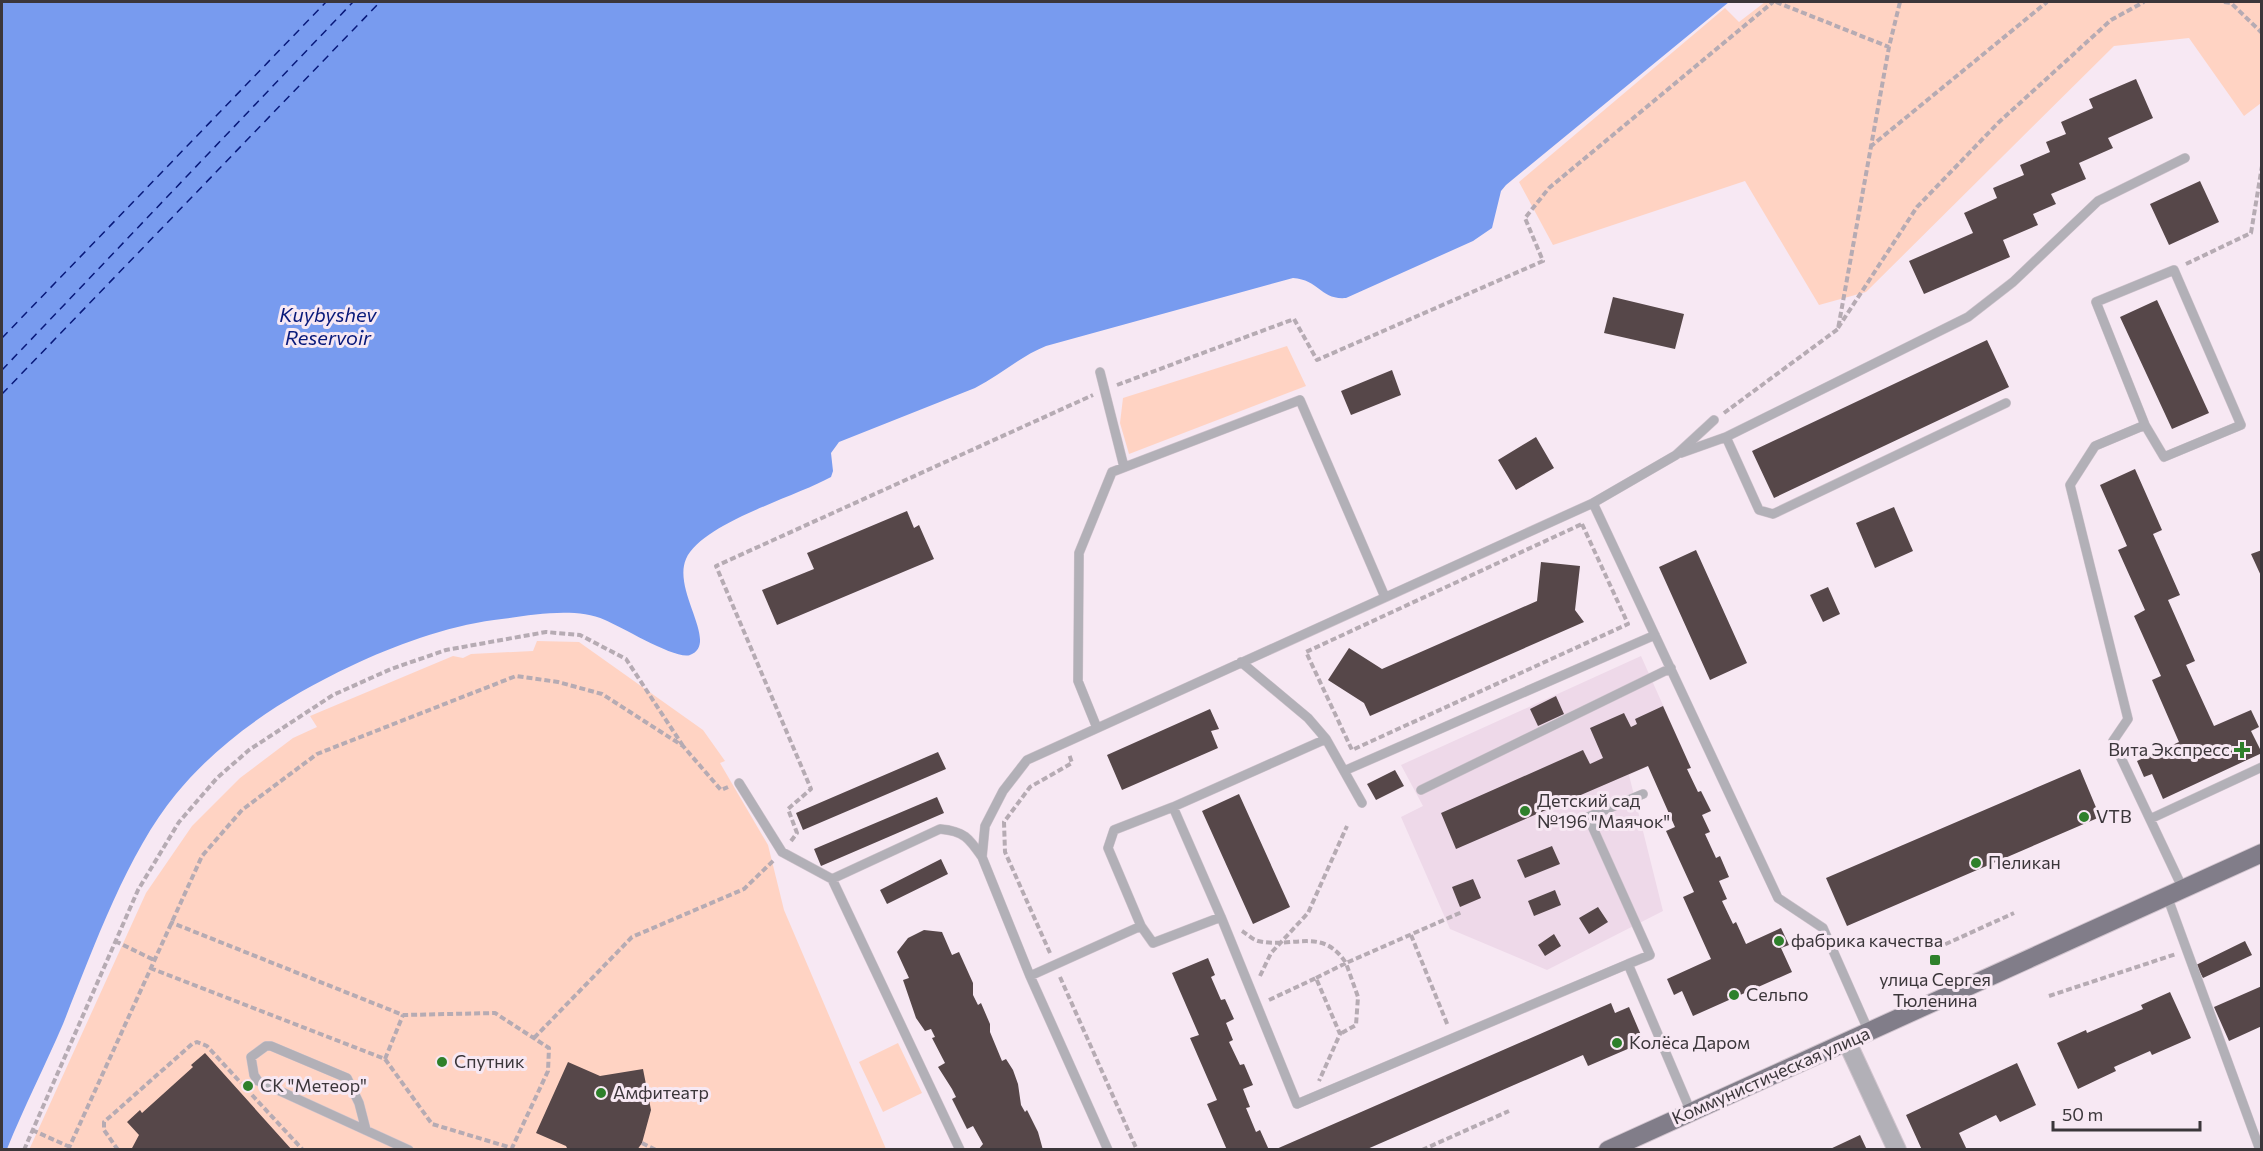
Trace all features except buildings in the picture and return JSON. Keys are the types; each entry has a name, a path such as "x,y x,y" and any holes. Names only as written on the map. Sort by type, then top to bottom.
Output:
{"main road":[{"name":"Коммунистическая улица","path":"1608,1149 2262,853"}],"street":[{"path":"1847,1042 1897,1149"}],"lane":[{"path":"982,857 985,826 1003,791 1027,760 1593,503 1676,455 1726,437 1968,317 2013,282 2098,201 2185,158"},
{"path":"2174,270 2241,425 2164,457 2145,425 2096,302 2174,270"},
{"path":"1100,372 1124,467"},
{"path":"1097,728 1078,681 1079,553 1112,472 1300,400 1385,597"},
{"path":"1726,437 1759,510 1773,514 2006,403"},
{"path":"1676,455 1714,420"},
{"path":"2145,425 2096,446 2070,485 2128,719 2113,741 2150,819 2175,893 2187,950 2260,1149"},
{"path":"1593,503 1778,898 1823,928 1869,1032"},
{"path":"1344,771 1655,635"},
{"path":"1241,662 1308,718 1326,739 1362,803"},
{"path":"1421,790 1671,668"},
{"path":"1221,917 1153,943 1141,926 1108,848 1114,830 1173,807 1326,739"},
{"path":"2150,819 2262,767"},
{"path":"739,783 782,852 832,879 960,1149"},
{"path":"1173,807 1221,917 1297,1104 1650,955 1588,817 1643,794"},
{"path":"832,879 940,829 957,830 970,840 982,857 1030,976 1108,1149"},
{"path":"1030,976 1141,926"},
{"path":"1628,964 1691,1112"},
{"path":"366,1130 353,1088 341,1073 271,1046 266,1046 252,1057 251,1066 258,1081 366,1130 409,1149"}],"path":[{"path":"534,1038 632,937 744,889 782,852 797,833 788,809 811,789 716,566 1104,390 1294,319 1317,360 1543,261 1525,218 1549,188 1775,2 1889,46"},
{"path":"1838,329 1889,46 1900,2"},
{"path":"1870,147 2047,2"},
{"path":"1714,420 1838,329 1917,207 1998,123 2111,20 2144,2"},
{"path":"2224,2 2231,3 2262,33"},
{"path":"2174,270 2251,233 2262,166"},
{"path":"1582,524 1628,624 1352,750 1306,652 1582,524"},
{"path":"24,1149 115,942 156,858 179,822 217,778 249,750 291,720 333,695 391,669 446,650 546,632 580,635 626,659 683,746 721,790 739,783"},
{"path":"32,1130 69,1148 202,856 235,818 317,754 516,676 558,682 602,694 683,746"},
{"path":"1065,742 1072,763 1030,787 1004,822 1005,852 1137,1149"},
{"path":"1252,993 1271,953 1308,913 1347,826"},
{"path":"1258,1006 1346,963 1462,912"},
{"path":"1937,948 2014,913"},
{"path":"150,968 385,1059 432,1124 512,1148 548,1071 549,1048 495,1013 403,1015 170,922"},
{"path":"1226,929 1243,931 1256,941 1281,942 1307,939 1336,949 1346,963 1358,997 1356,1025 1340,1034 1312,1098"},
{"path":"1411,935 1453,1038"},
{"path":"115,942 154,960"},
{"path":"2049,996 2187,950"},
{"path":"1317,978 1340,1034"},
{"path":"385,1059 403,1015"},
{"path":"118,1149 104,1131 104,1122 197,1042 207,1046 303,1149"},
{"path":"1422,1149 1509,1111"},
{"path":"642,1143 657,1149"}],"shaded area":[{"path":"1765,2 2261,2 2261,103 2244,116 2189,38 2114,46 1866,292 1819,305 1745,181 1553,245 1519,182 1725,8 1739,22"},
{"path":"1287,346 1306,386 1129,454 1120,423 1123,398"},
{"path":"537,641 579,642 703,730 725,761 720,763 768,845 784,910 886,1149 29,1150 146,893 192,826 240,778 293,738 317,727 310,716 453,656 463,658 471,654 533,651"},
{"name":"Детский сад №196 \"Маячок\"","path":"1641,656 1683,750 1629,775 1663,911 1547,970 1450,929 1401,817 1423,806 1401,765"},
{"path":"898,1043 922,1093 883,1112 859,1062"}],"water":[{"name":"Kuybyshev Reservoir","path":"2,2 1729,2 1506,185 1501,191 1492,228 1473,241 1346,298 1331,296 1309,282 1293,278 1046,346 975,388 839,442 831,453 833,471 831,477 729,523 695,546 686,559 683,572 700,640 698,649 690,655 673,653 592,616 565,613 536,615 476,623 421,638 351,666 279,705 213,755 176,794 158,818 126,874 56,1040 7,1149 2,1150"}],"ferry route":[{"path":"2,338 326,2"},
{"path":"2,370 353,2"},
{"path":"2,394 380,2"}],"place":[{"name":"Вита Экспресс","path":"2242,750"},
{"name":"Детский сад №196 \"Маячок\"","path":"1525,811"},
{"name":"VTB","path":"2084,817"},
{"name":"Пеликан","path":"1976,863"},
{"name":"фабрика качества","path":"1779,941"},
{"name":"улица Сергея Тюленина","path":"1935,960"},
{"name":"Сельпо","path":"1734,995"},
{"name":"Колёса Даром","path":"1617,1043"},
{"name":"Спутник","path":"442,1062"},
{"name":"СК \"Метеор\"","path":"248,1086"},
{"name":"Амфитеатр","path":"601,1093"}]}
